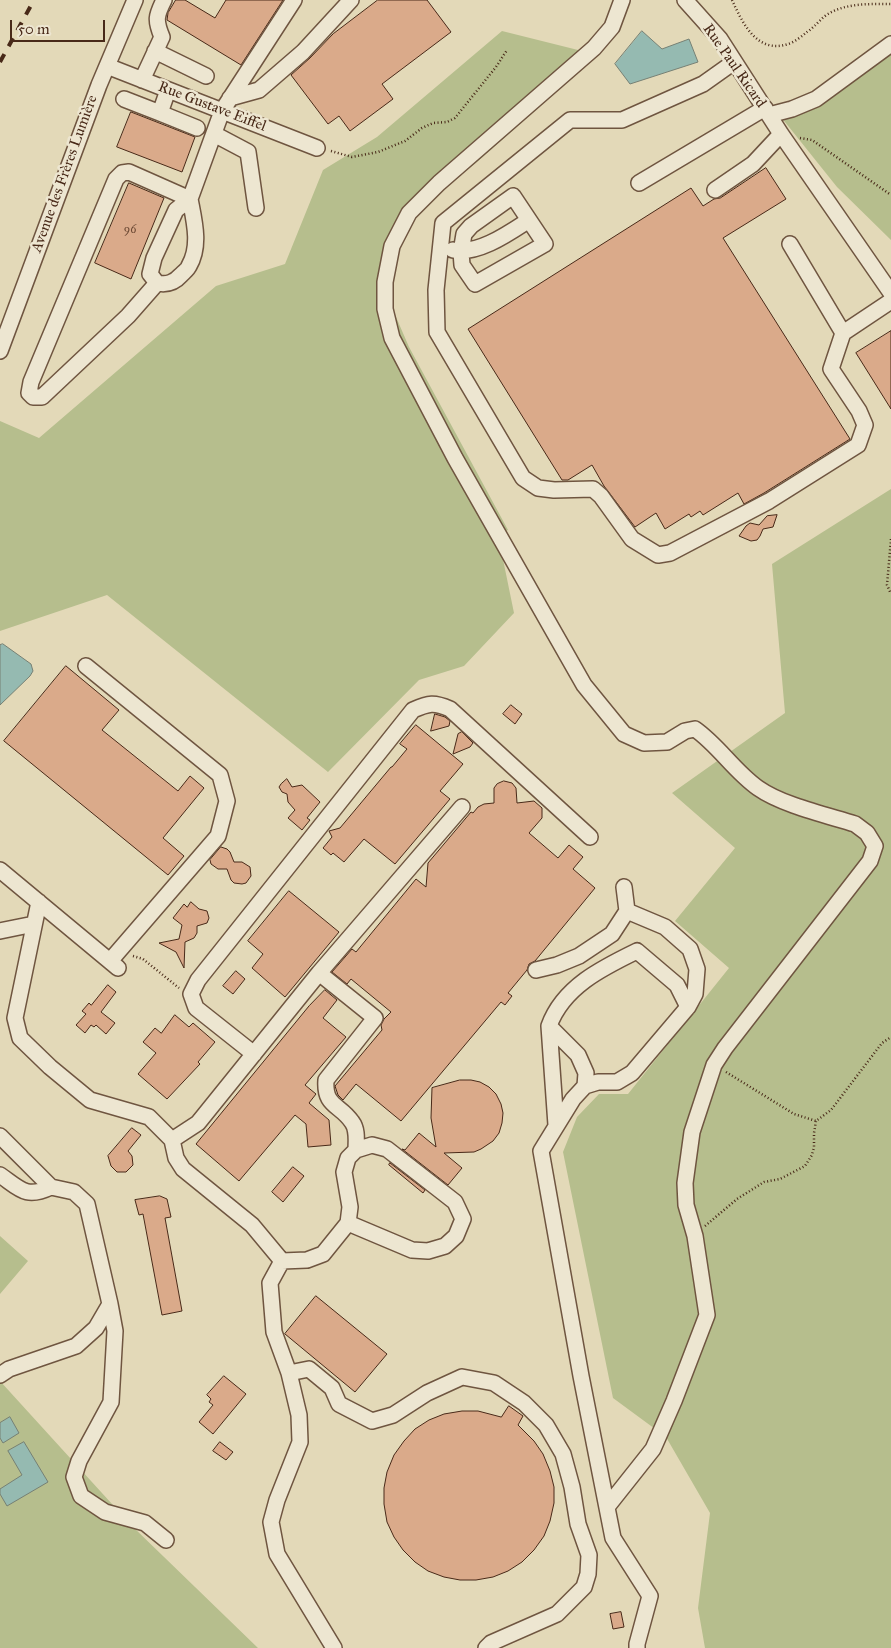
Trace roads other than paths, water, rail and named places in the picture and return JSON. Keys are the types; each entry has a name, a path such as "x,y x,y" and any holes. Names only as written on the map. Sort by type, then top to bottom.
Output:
{"street":[{"name":"Avenue des Frères Lumière","path":"0,351 107,66 135,0"},
{"path":"142,80 162,37 157,25 157,16 164,0"},
{"path":"190,199 176,210 154,258 150,274 156,283 166,285 176,280 190,266 196,245 190,199 222,111 294,0"},
{"path":"230,98 259,90 304,52 351,0"},
{"path":"607,1507 653,1449 674,1401 707,1314 695,1236 686,1205 686,1183 692,1132 714,1065 731,1040 870,861 875,846 867,833 855,824 772,797 756,787 741,774 710,739 696,729 685,731 667,742 644,743 624,734 584,685 455,458 392,338 385,309 385,282 392,246 409,213 439,183 594,48 612,27 622,0"},
{"name":"Rue Paul Ricard","path":"684,0 720,39 781,134 891,293"},
{"path":"639,183 767,112 792,109 816,99 891,44"},
{"path":"155,51 206,76"},
{"path":"734,62 704,84 622,120 570,120 443,223 436,290 437,332 522,478 538,488 554,490 593,489 601,496 632,539 658,555 670,553 768,501 858,445 865,425 859,411 830,369 843,333 891,301"},
{"name":"Rue Gustave Eiffel","path":"107,66 317,148"},
{"path":"160,113 168,90"},
{"path":"124,100 197,128"},
{"path":"214,134 248,152 256,208"},
{"path":"715,190 753,164 781,134"},
{"path":"156,283 128,316 42,397 34,397 29,392 31,382 116,178 122,173 128,172 190,199"},
{"path":"513,196 545,244 474,284 462,266 461,252 464,234 471,226 513,196"},
{"path":"440,247 461,252 492,243 529,220"},
{"path":"790,244 843,333"},
{"path":"0,870 114,964 218,836 227,801 220,775 86,666"},
{"path":"254,1054 196,1008 191,994 198,980 413,710 425,704 437,704 450,709 590,837"},
{"path":"172,1140 198,1123 319,973 462,808"},
{"path":"536,970 557,965 579,956 612,934 627,911 624,887"},
{"path":"39,902 7,1019 20,1038 50,1067 90,1100 149,1116 172,1140 176,1158 183,1169 252,1225 282,1261"},
{"path":"627,911 665,927 690,949 697,969 695,994 688,1007 632,1073 617,1082 598,1082 585,1086 573,1099 541,1151 581,1376 613,1538 650,1596 632,1647"},
{"path":"0,931 34,924"},
{"path":"556,1125 550,1026 554,1012 576,986 603,968 637,951 676,985 688,1007"},
{"path":"319,973 376,1018 326,1080 325,1091 333,1104 353,1122 356,1129 356,1150"},
{"path":"550,1026 578,1055 586,1073 585,1086"},
{"path":"0,1136 52,1187 74,1192 87,1204 110,1304 115,1331 111,1402 79,1461 74,1477 81,1496 105,1512 145,1523 166,1540"},
{"path":"282,1261 307,1260 323,1254 348,1223 350,1207 344,1172 348,1158 356,1150 372,1145 387,1149 455,1202 463,1218 456,1236 444,1246 428,1251 412,1250 348,1223"},
{"path":"0,1175 21,1191 39,1193 52,1187"},
{"path":"282,1261 270,1283 274,1332 288,1373 299,1415 300,1442 277,1500 271,1522 277,1554 334,1648"},
{"path":"0,1375 9,1369 76,1346 96,1328 110,1304"},
{"path":"288,1373 309,1369 332,1388 338,1404 372,1421 392,1415 427,1392 462,1377 494,1383 524,1403 546,1425 563,1454 572,1487 578,1524 589,1555 588,1574 584,1587 557,1614 491,1643 486,1648"}],"water":[{"path":"642,31 662,49 689,39 698,62 630,84 615,64"},
{"path":"3,644 31,664 33,671 0,705 0,645"},
{"path":"10,1417 19,1433 3,1443 0,1438 0,1423"},
{"path":"24,1442 48,1482 7,1506 0,1494 0,1489 22,1475 8,1451"}],"railway":[{"path":"0,62 34,0"}]}
